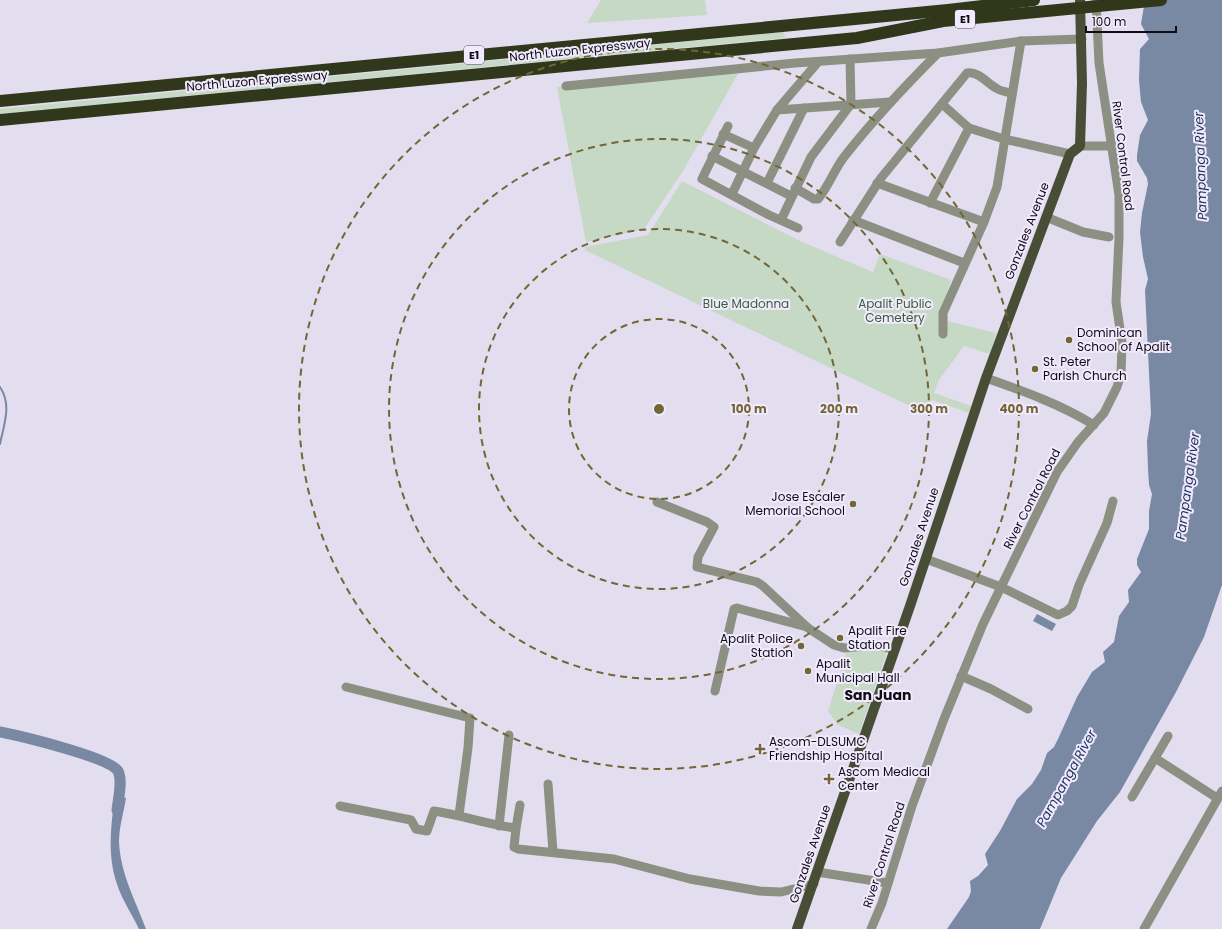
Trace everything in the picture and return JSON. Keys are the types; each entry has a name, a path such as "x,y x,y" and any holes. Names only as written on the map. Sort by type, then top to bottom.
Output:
{"highway":[{"name":"North Luzon Expressway","path":"0,101 948,10 1034,0"},
{"name":"North Luzon Expressway","path":"0,120 857,38 943,21 1077,4 1161,0"}],"main road":[{"path":"1070,154 1080,146 1082,109 1082,39 1077,4"},
{"name":"Gonzales Avenue","path":"797,929 895,650 986,378 1070,154"}],"street":[{"name":"River Control Road","path":"871,929 888,883 912,806 961,676 1001,587 1057,472 1078,442 1104,413 1117,388 1123,359 1116,302 1116,270 1119,238 1119,195 1099,63 1096,0"},
{"path":"566,86 850,59 938,53 1021,41 1082,39"},
{"path":"943,334 943,313 964,263 984,222 997,187 1021,41"},
{"path":"712,156 767,183 818,199 839,164 890,102 938,53"},
{"path":"781,220 793,192 811,157 852,104 850,59"},
{"path":"732,194 754,148 777,110 818,62"},
{"path":"840,242 877,183 967,73 972,72 998,89 1012,93"},
{"path":"777,110 890,102"},
{"path":"942,104 969,128 1004,140 1070,154"},
{"path":"767,183 804,108"},
{"path":"728,126 702,179 798,228"},
{"path":"930,203 969,128"},
{"path":"724,134 754,148"},
{"path":"1080,146 1112,146"},
{"path":"877,183 984,222"},
{"path":"1046,217 1083,232 1109,237"},
{"path":"853,220 964,263"},
{"path":"986,378 1037,396 1076,414 1094,425"},
{"path":"926,559 1001,587 1058,615 1067,611 1072,606 1079,585 1107,523 1113,501"},
{"path":"657,502 708,522 714,527 698,557 697,567 757,582 808,628 834,645 844,648 877,645 895,650"},
{"path":"715,691 734,609 737,608 808,628"},
{"path":"961,676 991,689 1028,709"},
{"path":"346,687 470,718 468,748 459,815"},
{"path":"499,826 509,735"},
{"path":"1132,797 1168,736"},
{"path":"1145,929 1220,795 1155,758"},
{"path":"548,784 552,852"},
{"path":"520,805 514,847 518,849 614,859 690,879 759,891 781,892 814,884"},
{"path":"340,806 411,820 416,829 427,831 434,811 459,815 499,826 516,828"},
{"path":"817,872 888,883"}],"green space":[{"path":"601,0 705,0 707,15 587,23"},
{"path":"784,32 785,38 0,114 0,109"},
{"path":"740,70 683,171 644,229 586,242 557,87"},
{"name":"Apalit Public Cemetery","path":"682,181 802,242 873,272 880,254 951,280 939,319 996,333 990,354 964,346 939,380 934,393 974,407 972,414 932,400 920,411 585,250 585,247 648,235"},
{"path":"870,648 887,652 859,734 838,725 828,711 847,650"}],"water":[{"name":"Pampanga River","path":"1145,0 1222,0 1222,585 1204,637 1176,692 1120,792 1097,821 1061,878 1040,929 947,929 969,897 971,891 970,881 978,876 988,865 985,854 1000,831 1017,799 1032,784 1041,770 1047,753 1054,747 1077,697 1092,672 1105,662 1103,652 1114,642 1119,616 1129,602 1128,590 1141,572 1137,565 1137,559 1149,529 1149,511 1152,494 1149,485 1147,441 1151,414 1145,290 1148,279 1143,257 1140,232 1148,184 1147,178 1137,161 1140,135 1148,120 1141,102 1139,80 1140,49 1149,39 1141,24"},
{"path":"1037,614 1056,624 1052,631 1033,621"},
{"path":"115,795 126,798 120,830 120,853 125,875 146,929 139,929 122,896 114,873 111,840"}],"waterway":[{"path":"0,387 6,401 6,415 0,444"},
{"path":"0,732 63,748 111,765 118,771 120,780 117,810"}],"place":[{"name":"Dominican School of Apalit","path":"1069,340"},
{"name":"St. Peter Parish Church","path":"1035,369"},
{"name":"Jose Escaler Memorial School","path":"853,504"},
{"name":"Apalit Fire Station","path":"840,638"},
{"name":"Apalit Police Station","path":"801,646"},
{"name":"Apalit Municipal Hall","path":"808,671"},
{"name":"Ascom-DLSUMC Friendship Hospital","path":"760,749"},
{"name":"Ascom Medical Center","path":"829,779"}],"district":[{"name":"San Juan","path":"878,695"}],"park label":[{"name":"Blue Madonna","path":"746,304"}]}
